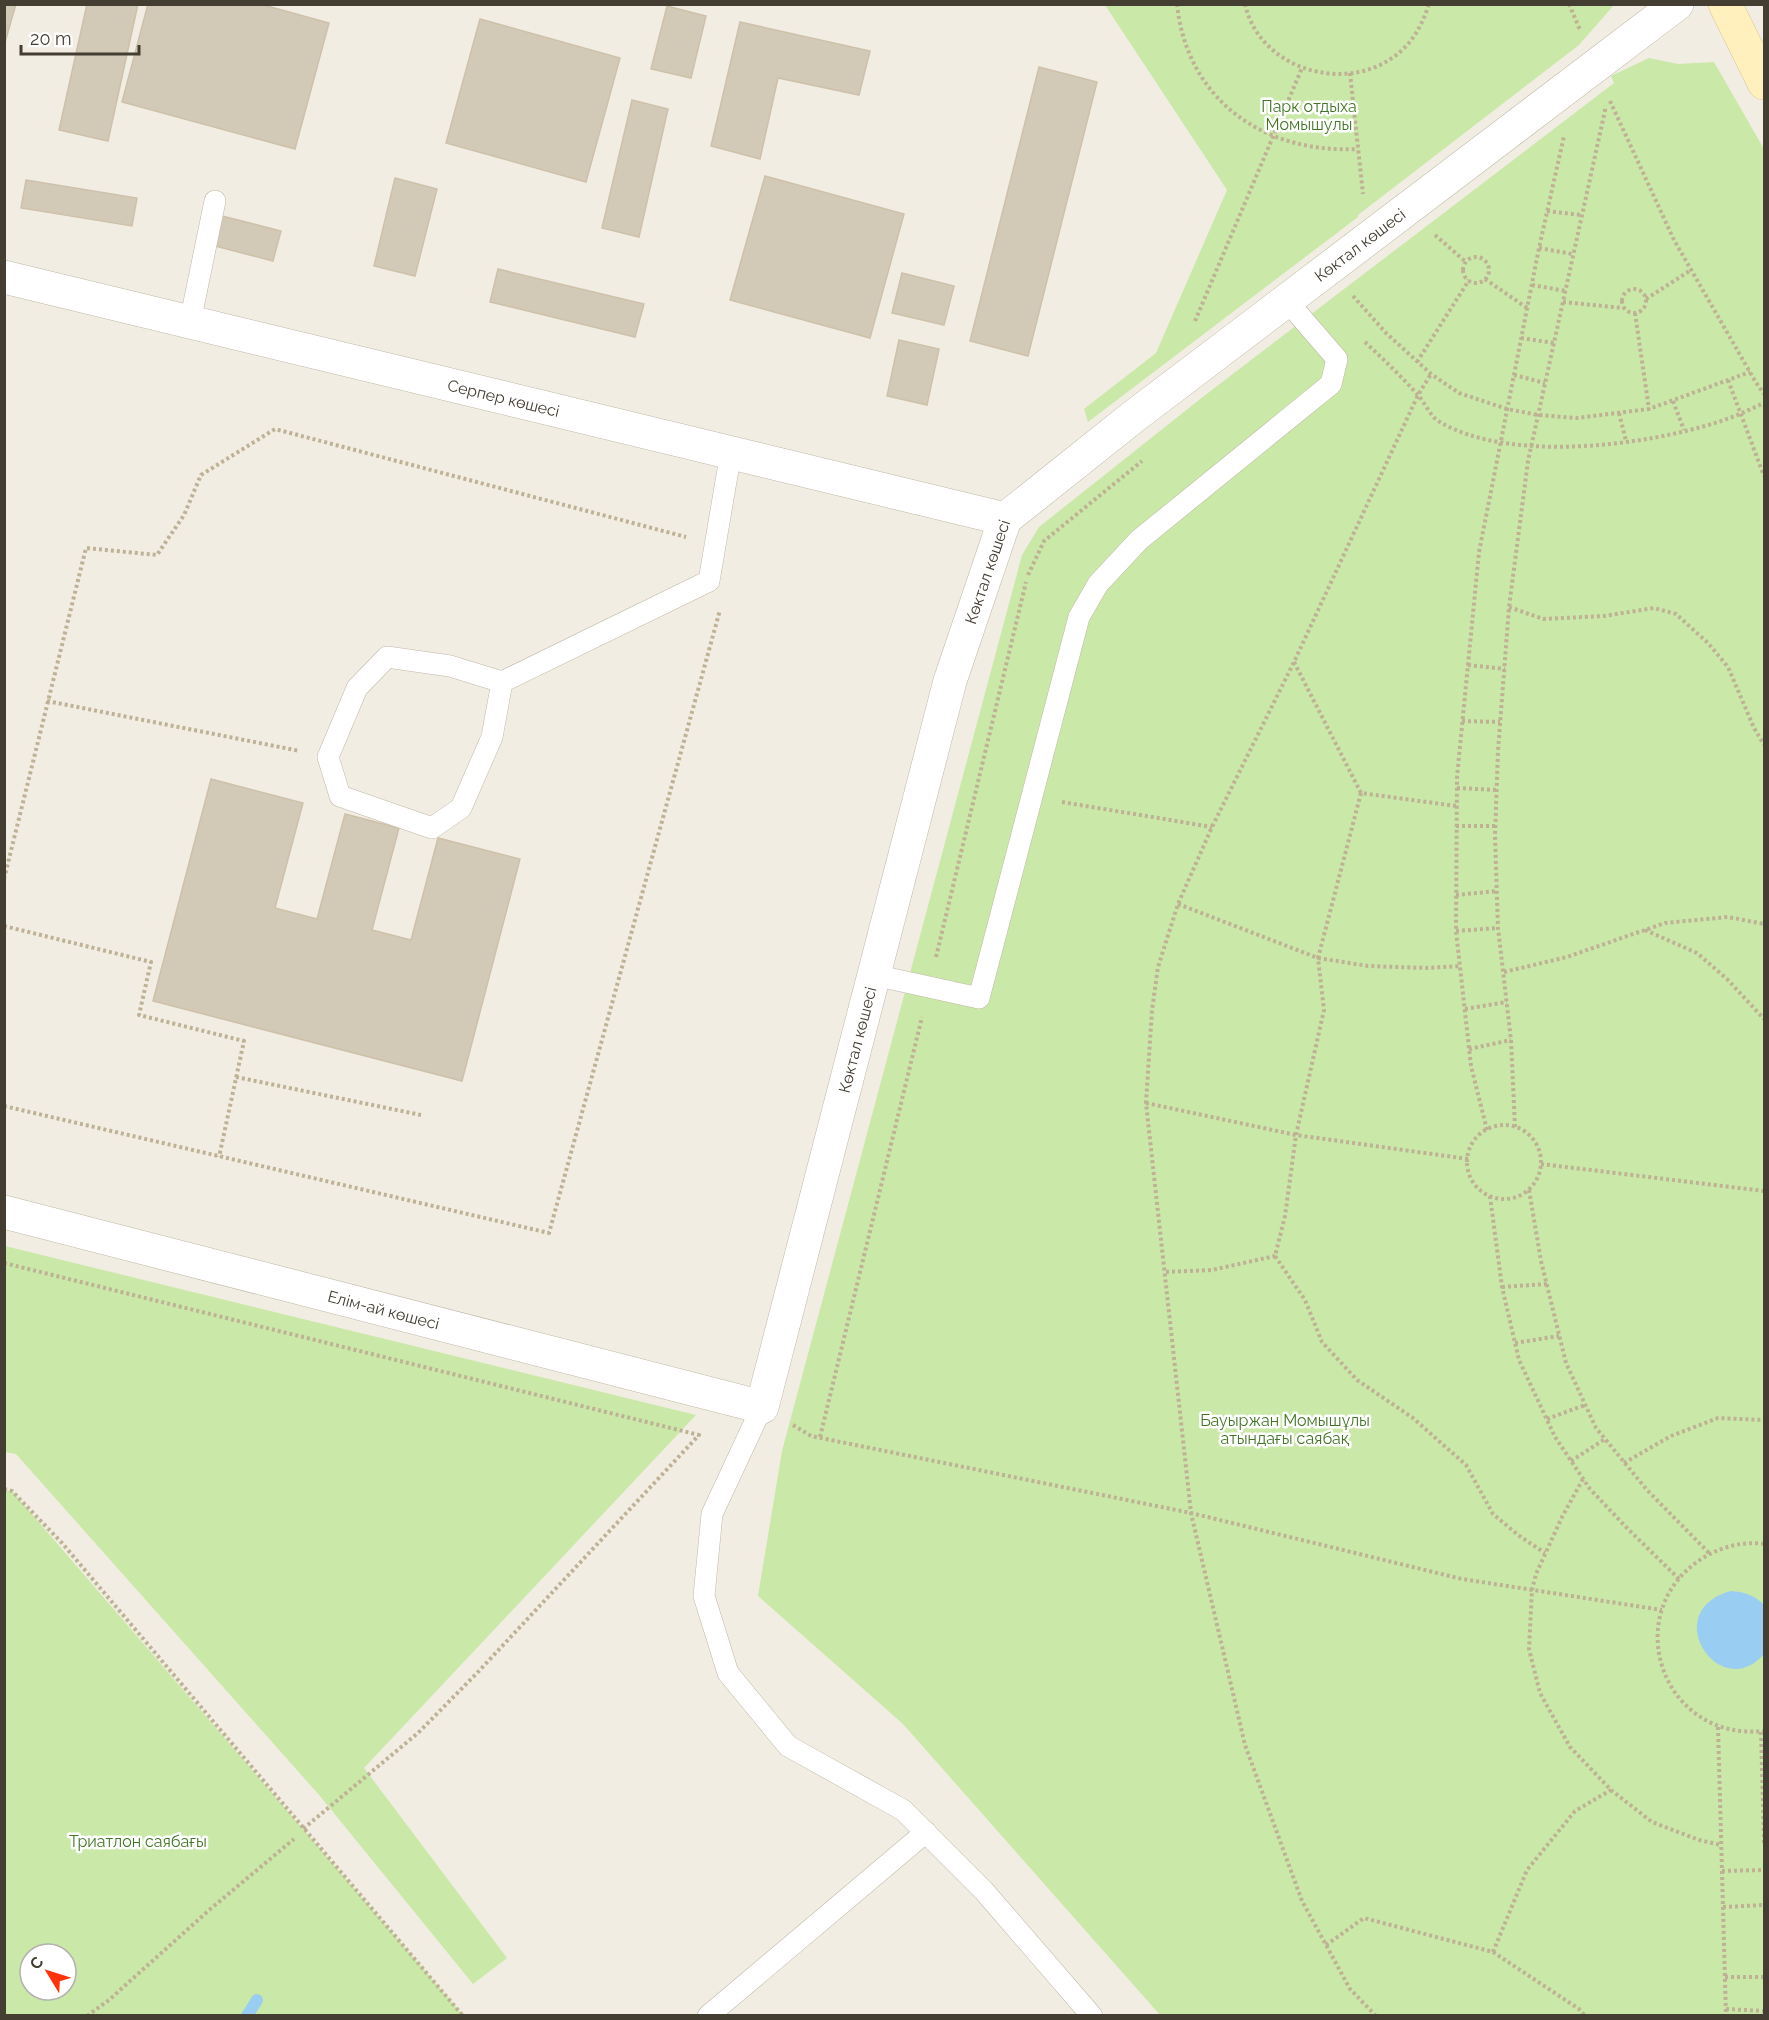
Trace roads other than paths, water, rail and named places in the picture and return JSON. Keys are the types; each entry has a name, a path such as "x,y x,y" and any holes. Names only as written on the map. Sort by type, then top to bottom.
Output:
{"main road":[{"path":"1725,4 1764,83"}],"street":[{"name":"Көктал көшесі","path":"762,1407 951,681 1005,519 1133,417 1677,4"},
{"name":"Серпер көшесі","path":"4,277 1005,519"},
{"name":"Елім-ай көшесі","path":"4,1212 762,1407"}],"lane":[{"path":"190,322 215,201"},
{"path":"874,975 979,998 1079,617 1098,584 1139,540 1331,384 1337,359 1287,301"},
{"path":"502,682 492,737 461,808 432,828 340,796 328,757 357,688 387,657 450,666 502,682 709,581 731,452"},
{"path":"762,1407 712,1514 704,1596 728,1673 788,1746 903,1810 984,1891 1092,2016"},
{"path":"708,2016 926,1833"}],"water":[{"path":"1731,1591 1749,1595 1764,1605 1764,1654 1747,1667 1730,1668 1715,1662 1703,1649 1697,1633 1699,1616 1709,1602"}],"waterway":[{"path":"247,2016 257,2000"}],"park label":[{"name":"Парк отдыха Момышулы","path":"1309,115"},
{"name":"Бауыржан Момышұлы атындағы саябақ","path":"1285,1429"},
{"name":"Триатлон саябағы","path":"138,1841"}]}
